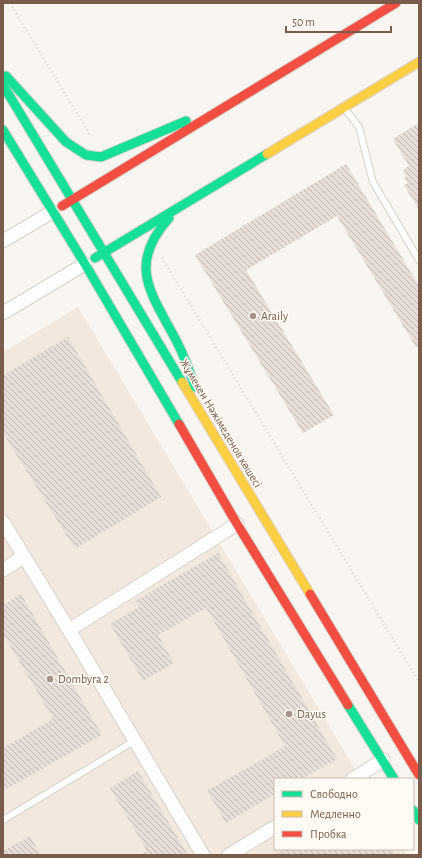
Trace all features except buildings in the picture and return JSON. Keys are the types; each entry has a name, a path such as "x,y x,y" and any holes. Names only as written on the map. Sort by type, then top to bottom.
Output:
{"main road":[{"path":"52,212 396,3"},
{"path":"85,264 419,62"},
{"path":"3,73 66,142 86,155 102,157 177,124 217,111"},
{"name":"Жұмекен Нәжімеденов көшесі","path":"3,85 419,775"},
{"path":"3,130 85,264 237,524 393,778"},
{"path":"178,208 156,232 149,246 145,260 146,279 191,375 198,394 202,414"}],"street":[{"path":"3,241 52,212"},
{"path":"3,313 85,264"},
{"path":"3,522 203,855"},
{"path":"69,630 237,524"},
{"path":"3,570 23,556"},
{"path":"355,778 383,760"},
{"path":"229,855 274,828"}],"lane":[{"path":"344,108 359,127 374,182 419,260"},
{"path":"3,820 134,741"}],"path":[{"path":"10,3 90,135"},
{"path":"160,254 419,682"}],"shaded area":[{"path":"78,307 360,778 274,778 274,850 404,850 406,855 3,855 3,352"}],"traffic: fast":[{"path":"6,76 66,142 86,155 101,157 186,121"},
{"path":"3,85 182,382"},
{"path":"3,130 85,264 179,424"},
{"path":"95,258 267,154"},
{"path":"169,218 156,235 149,251 146,266 148,280 152,294 177,342 195,387"},
{"path":"348,705 393,778"},
{"path":"414,812 419,820"}],"traffic: slow":[{"path":"267,154 419,62"},
{"path":"182,382 310,594"}],"traffic: jam":[{"path":"62,206 396,3"},
{"path":"179,424 237,524 348,705"},
{"path":"310,594 419,775"}],"place":[{"name":"Araily","path":"253,316"},
{"name":"Dombyra 2","path":"50,679"},
{"name":"Dayus","path":"289,714"}]}
